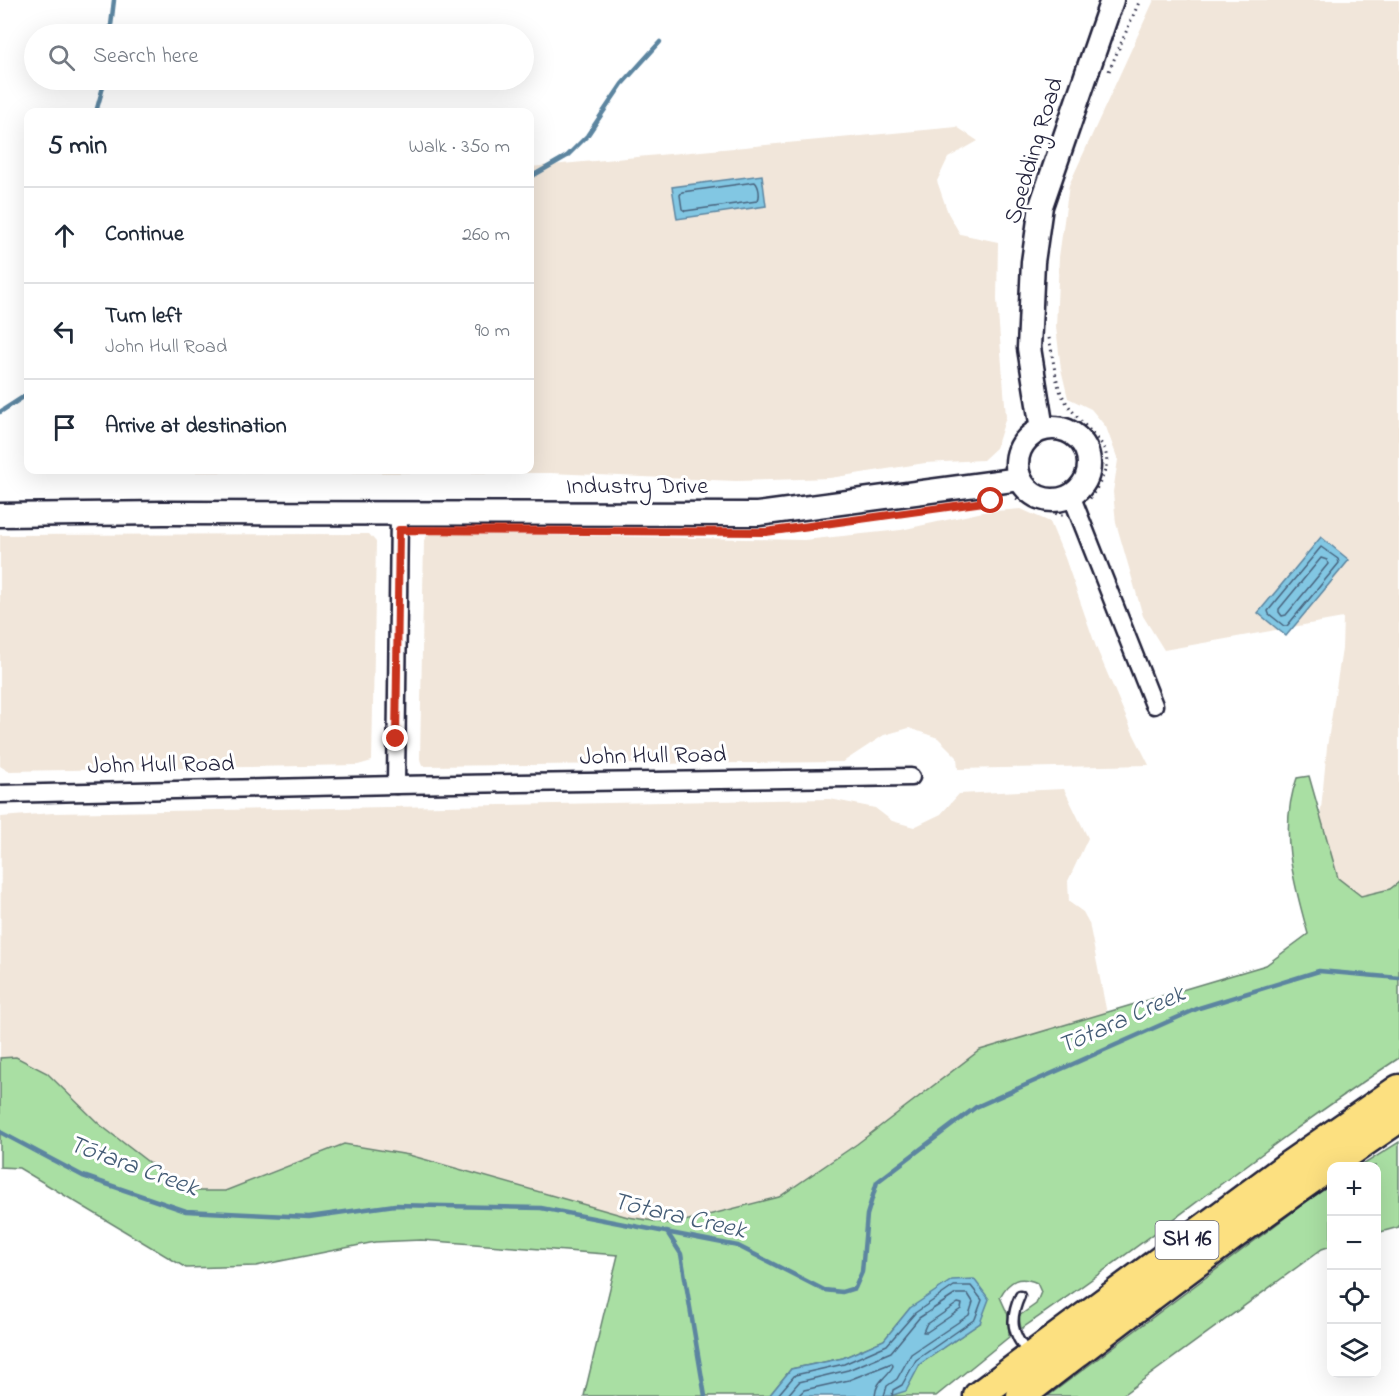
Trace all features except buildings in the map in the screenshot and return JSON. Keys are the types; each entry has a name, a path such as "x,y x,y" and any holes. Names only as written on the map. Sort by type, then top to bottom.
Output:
{"highway":[{"name":"SH 16","path":"978,1396 1288,1166 1399,1089"},
{"name":"SH 16","path":"1021,1396 1279,1200 1399,1118"}],"street":[{"name":"Spedding Road","path":"1042,429 1029,348 1033,262 1041,206 1112,0"},
{"path":"1076,504 1061,499 1048,500 1027,489 1017,488 1018,454 1023,443 1042,429 1054,428 1075,435 1088,454 1089,466 1076,504 1154,705"},
{"name":"Industry Drive","path":"0,515 758,514 1017,488"},
{"path":"396,785 399,513"},
{"name":"John Hull Road","path":"0,794 911,777"}],"lane":[{"path":"1020,1296 1014,1313 1016,1338 1030,1356"}],"path":[{"path":"1107,75 1140,0"},
{"path":"1017,488 1060,515 1102,482 1108,460 1105,447 1074,414 1061,394 1047,329"}],"shaded area":[{"path":"1154,0 1399,0 1399,882 1390,889 1361,896 1338,878 1320,820 1327,747 1342,649 1343,618 1164,650 1143,616 1116,523 1113,492 1118,460 1106,427 1091,409 1068,398 1061,369 1056,327 1059,257 1069,185"},
{"path":"957,127 978,141 948,158 937,181 948,213 960,234 998,242 997,300 1006,417 996,448 983,460 925,463 830,478 736,481 534,473 534,167"},
{"path":"1021,509 1050,522 1096,647 1149,765 958,769 957,757 938,738 909,728 884,735 843,762 422,766 420,759 424,540 429,533 804,540 901,530 983,512"},
{"path":"369,534 376,542 372,761 358,765 8,771 0,766 0,535"},
{"path":"1064,789 1088,838 1068,881 1069,902 1083,912 1089,923 1107,1014 980,1050 857,1144 779,1197 673,1224 628,1217 409,1155 344,1144 225,1191 186,1191 99,1124 47,1073 17,1057 0,1058 1,817 53,813 830,799 875,808 892,821 914,827 941,814 959,794"}],"green space":[{"path":"1309,776 1338,878 1361,896 1390,889 1399,882 1399,1058 1303,1124 1021,1329 1019,1316 1036,1304 1041,1292 1037,1283 1025,1279 1011,1283 1000,1297 1009,1317 1009,1337 936,1396 890,1396 906,1390 920,1364 980,1323 910,1308 884,1340 843,1358 791,1369 769,1396 584,1396 618,1255 421,1240 375,1242 256,1266 186,1268 19,1168 0,1167 0,1058 16,1057 47,1073 99,1124 186,1191 225,1191 344,1144 409,1155 628,1217 673,1224 779,1197 857,1144 980,1050 1266,965 1308,934 1293,876 1288,837 1291,797 1297,778"},
{"path":"1399,1142 1399,1227 1381,1232 1381,1162 1367,1162"},
{"path":"1327,1188 1327,1247 1121,1396 1048,1396"}],"water":[{"path":"762,175 766,206 677,219 672,187"},
{"path":"1321,537 1349,560 1286,636 1258,613"},
{"path":"974,1279 989,1299 980,1323 920,1364 906,1391 890,1396 769,1396 791,1369 843,1358 884,1340 910,1308 952,1280"}],"waterway":[{"path":"111,24 114,0"},
{"path":"534,175 567,156 587,136 622,84 660,42"},
{"path":"97,108 102,90"},
{"path":"0,412 24,397"},
{"name":"Tōtara Creek","path":"0,1132 83,1176 186,1211 309,1217 395,1205 541,1208 738,1246 824,1290 842,1292 855,1288 862,1272 867,1215 877,1182 976,1107 1199,1008 1319,971 1399,978"},
{"path":"667,1232 681,1254 705,1396"}],"route":[{"path":"396,739 399,530 766,532 991,501"}]}
